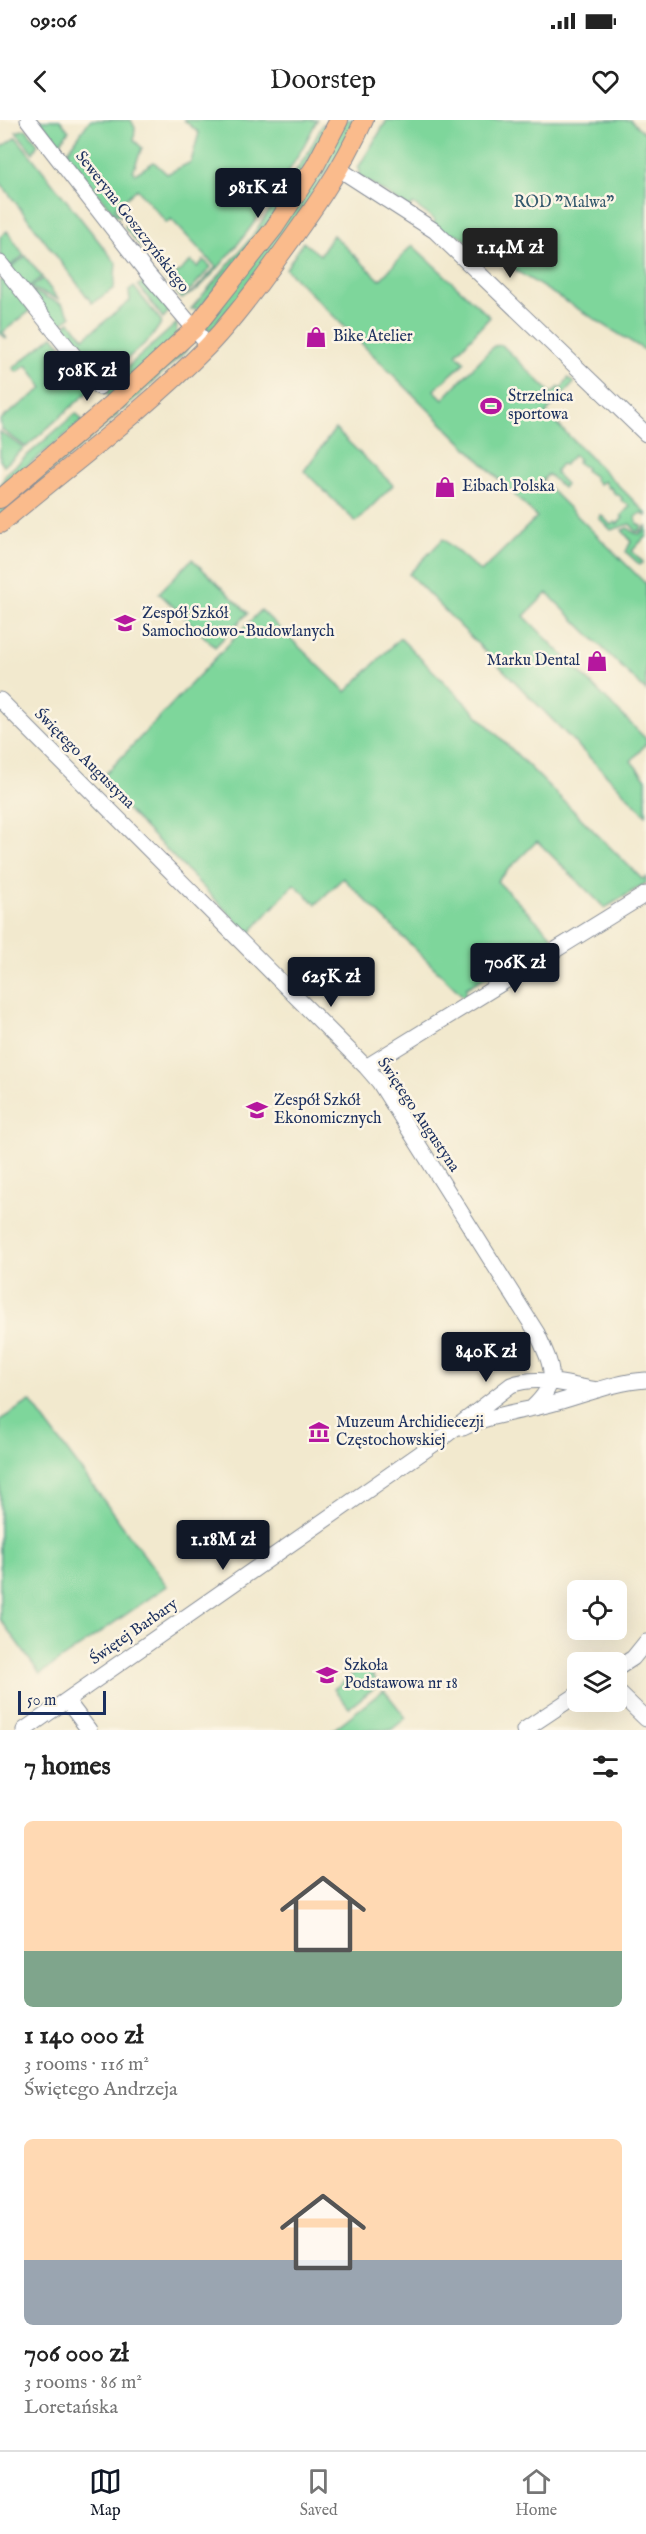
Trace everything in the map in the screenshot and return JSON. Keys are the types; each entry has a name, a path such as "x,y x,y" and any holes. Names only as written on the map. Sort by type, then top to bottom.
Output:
{"main road":[{"path":"0,499 113,403 194,329 274,228 315,166 339,120"},
{"path":"0,524 164,387 208,345 266,275 339,169 364,120"}],"street":[{"name":"Seweryna Goszczyńskiego","path":"28,120 148,274 208,345"},
{"path":"339,169 435,231 646,434"},
{"path":"0,263 99,387"},
{"name":"Świętego Augustyna","path":"0,700 379,1082 537,1332 553,1374 551,1382"},
{"path":"366,1067 646,894"},
{"name":"Świętej Barbary","path":"441,1438 489,1418 646,1380"},
{"name":"Świętej Barbary","path":"24,1730 441,1438 511,1385 529,1381 551,1382 598,1390"},
{"path":"532,1407 546,1394 551,1382"},
{"path":"627,1662 646,1642"},
{"path":"67,1701 89,1730"},
{"path":"524,1730 567,1701"},
{"path":"627,1701 646,1719"}],"green space":[{"path":"40,120 60,120 69,131 59,144"},
{"path":"90,120 131,120 135,128 134,140 142,148 133,171 135,174 154,162 167,174 191,162 199,133 184,120 317,120 279,186 247,232 198,289 182,299 159,270 161,265 184,295 194,291 216,267 171,219 167,223 137,189 115,208 121,216 115,215 66,154"},
{"path":"346,120 357,120 348,139 288,234 213,329 204,330"},
{"name":"ROD \"Malwa\"","path":"387,120 630,120 646,134 646,351 455,233 451,240 434,224 435,220 413,204 409,208 358,175 360,171 358,168"},
{"path":"323,124 327,130 280,208 199,309 191,309 251,238 309,151"},
{"path":"26,129 38,144 33,153 16,132"},
{"path":"16,137 116,263 114,288 92,303 0,182 0,148"},
{"path":"127,223 155,258 150,258 125,228"},
{"path":"7,231 24,255 9,267 0,255 0,237"},
{"path":"333,235 380,280 412,245 490,317 456,354 465,362 434,390 443,399 494,346 502,345 552,394 559,387 561,389 568,378 574,383 546,413 646,513 646,516 641,513 636,517 637,524 642,526 640,531 636,531 630,524 611,530 599,518 601,515 611,525 615,522 617,524 630,506 621,500 622,498 616,495 610,487 608,488 604,481 599,484 594,479 595,477 585,470 586,468 577,462 579,460 574,455 556,470 556,474 566,484 563,488 548,474 542,481 646,584 646,691 547,593 524,616 646,739 646,744 631,761 646,779 646,815 409,574 443,539 481,572 537,517 286,269 303,242 320,255"},
{"path":"26,256 42,277 27,288 10,268"},
{"path":"204,260 211,267 191,289 185,291 174,276 191,261 197,267"},
{"path":"43,279 58,299 30,288"},
{"path":"0,280 8,281 30,311 3,332 7,339 0,333"},
{"path":"146,281 170,310 163,318 138,285"},
{"path":"134,287 162,322 151,338 99,383 60,328 70,322 84,338 130,301 129,291"},
{"path":"29,290 62,304 71,316 58,326"},
{"path":"177,323 176,337 111,397 103,389"},
{"path":"53,336 95,386 26,447 2,430 0,420 43,388 27,365 17,372 13,368"},
{"path":"188,346 185,352 122,410 119,406"},
{"path":"114,410 118,414 0,516 0,507"},
{"path":"76,413 83,421 0,488 6,474"},
{"path":"335,429 393,485 356,522 304,471"},
{"path":"0,432 24,448 4,466 0,460"},
{"path":"646,526 646,536 632,551 643,562 640,565 626,552 631,541 622,530 628,528 640,534"},
{"path":"192,559 248,613 215,647 159,593"},
{"path":"261,610 346,692 400,638 642,879 646,877 646,883 605,908 537,841 497,881 556,940 496,975 494,972 466,988 464,997 343,878 316,904 294,884 249,934 99,781"},
{"path":"30,1401 167,1586 40,1674 0,1619 0,1420"},
{"path":"365,1665 379,1684 349,1708 334,1689"},
{"path":"384,1690 406,1718 391,1730 333,1730"}],"place":[{"name":"Bike Atelier","path":"316,337"},
{"name":"Strzelnica sportowa","path":"491,406"},
{"name":"Eibach Polska","path":"445,487"},
{"name":"Zespół Szkół Samochodowo-Budowlanych","path":"125,623"},
{"name":"Marku Dental","path":"597,661"},
{"name":"Zespół Szkół Ekonomicznych","path":"257,1110"},
{"name":"Muzeum Archidiecezji Częstochowskiej","path":"319,1432"},
{"name":"Szkoła Podstawowa nr 18","path":"327,1675"}]}
